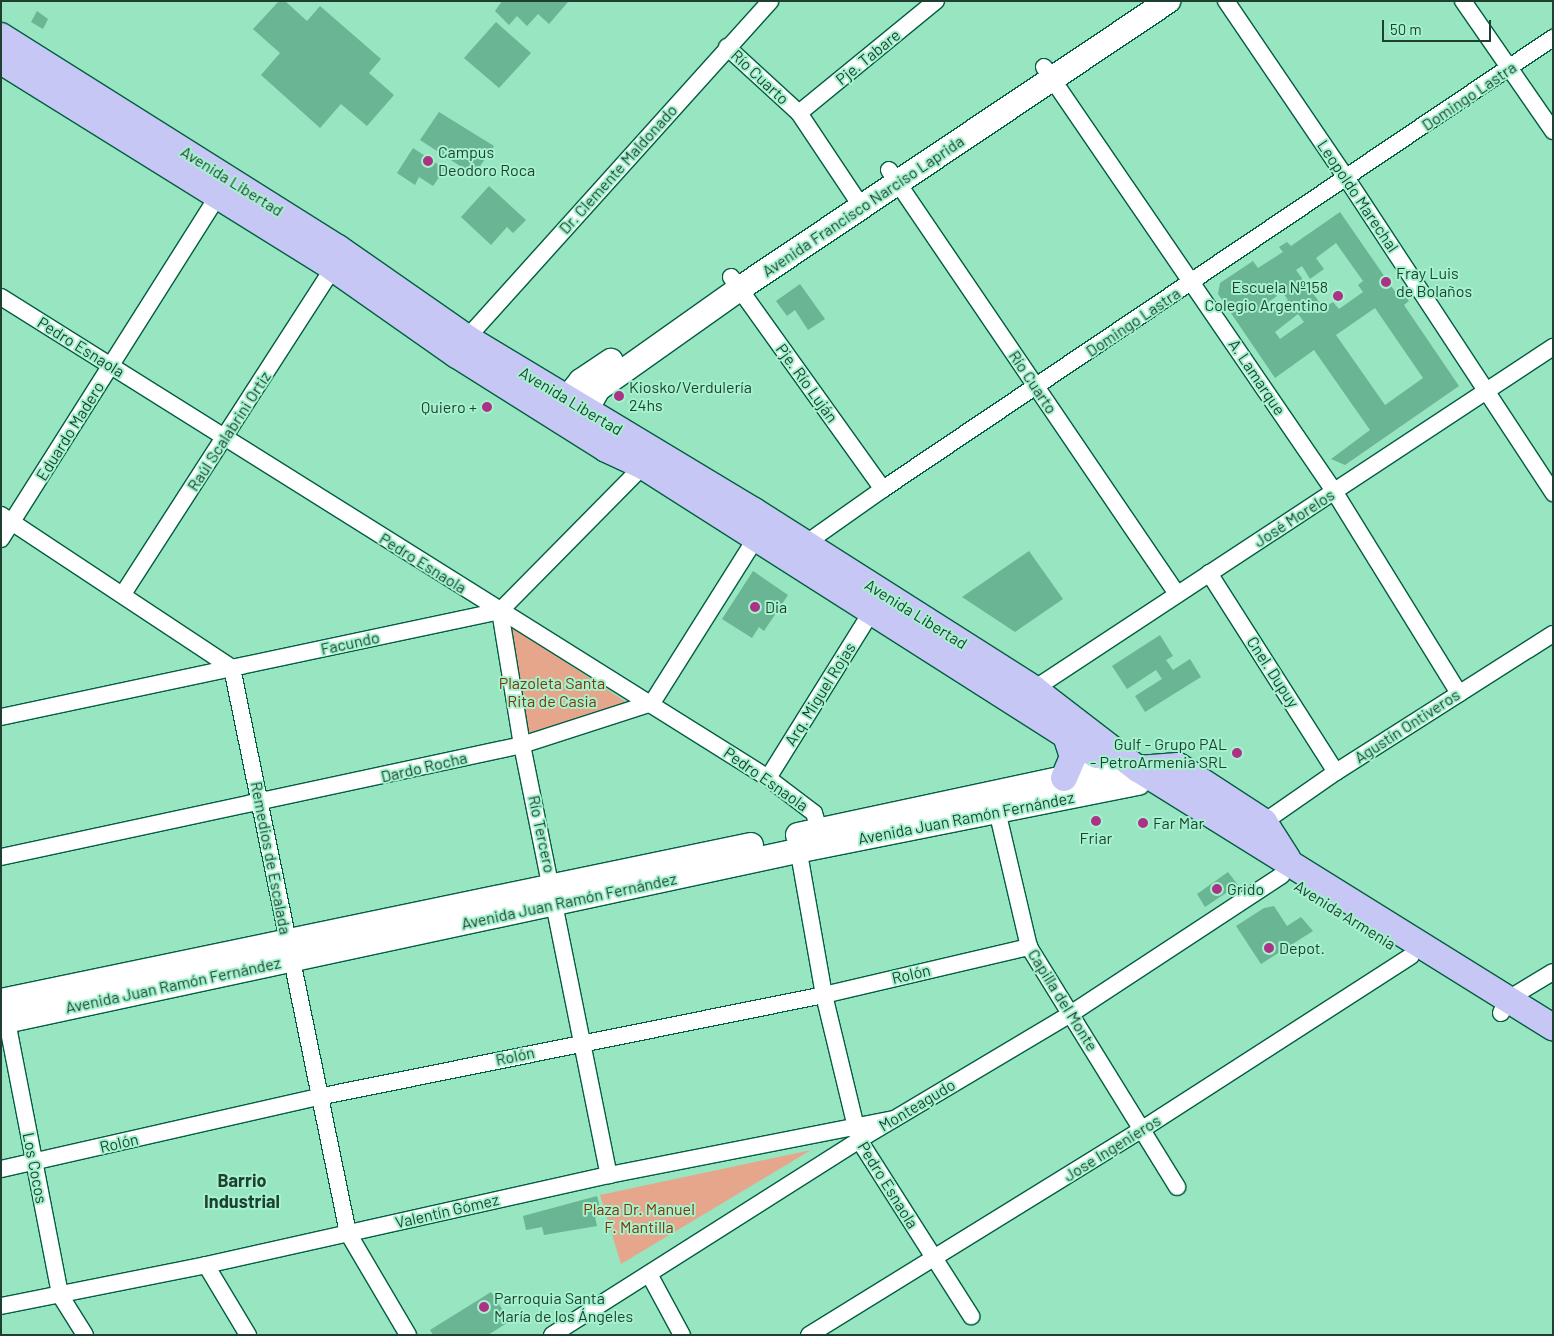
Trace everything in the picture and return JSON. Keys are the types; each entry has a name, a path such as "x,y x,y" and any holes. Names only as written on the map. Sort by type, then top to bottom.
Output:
{"main road":[{"name":"Avenida Francisco Narciso Laprida","path":"1049,73 1142,1"},
{"name":"Avenida Francisco Narciso Laprida","path":"572,406 598,389 735,283 1049,73 1168,1"},
{"name":"Avenida Libertad","path":"1,36 338,248 467,338 800,553 1034,689 1131,774"},
{"name":"Avenida Libertad","path":"1,61 333,268 458,355 572,406 606,449 643,466 756,538 800,553 872,610 1131,774"},
{"path":"1064,778 1073,757 1065,733"},
{"path":"1131,774 1178,766 1264,822 1287,870"},
{"name":"Avenida Juan Ramón Fernández","path":"995,804 1064,778 1131,774"},
{"name":"Avenida Juan Ramón Fernández","path":"3,1008 555,896 797,843 995,804 1131,774"},
{"name":"Avenida Armenia","path":"1131,774 1504,1006 1553,1046"},
{"name":"Avenida Armenia","path":"1287,870 1411,956 1504,1006 1553,1027"}],"street":[{"name":"Dr. Clemente Maldonado","path":"467,338 770,1"},
{"name":"Pje. Tabare","path":"799,113 936,1"},
{"name":"Leopoldo Marechal","path":"1226,1 1348,179 1553,493"},
{"path":"1464,1 1553,131"},
{"name":"Domingo Lastra","path":"800,553 883,489 1348,179 1553,38"},
{"name":"Río Cuarto","path":"727,47 799,113 858,200"},
{"name":"A. Lamarque","path":"1049,73 1334,491 1459,693"},
{"name":"Río Cuarto","path":"893,177 1177,594"},
{"name":"Eduardo Madero","path":"1,539 7,519 110,366 218,196"},
{"name":"Raúl Scalabrini Ortiz","path":"123,594 333,268"},
{"name":"Pje. Río Luján","path":"735,283 883,489"},
{"name":"Pedro Esnaola","path":"1,297 500,611 652,703 768,778 814,812 821,838"},
{"name":"José Morelos","path":"1034,689 1553,347"},
{"path":"500,611 643,466"},
{"path":"7,519 123,594 232,668"},
{"path":"652,703 756,538"},
{"name":"Cnel. Dupuy","path":"1209,573 1336,772"},
{"name":"Arq. Miguel Rojas","path":"768,778 872,610"},
{"name":"Facundo","path":"1,717 500,611"},
{"name":"Río Tercero","path":"500,611 522,746 555,896 581,1042 609,1175"},
{"name":"Agustín Ontiveros","path":"1264,822 1336,772 1553,634"},
{"name":"Remedios de Escalada","path":"232,668 261,804 318,1097 348,1233 408,1335"},
{"name":"Dardo Rocha","path":"1,857 261,804 522,746 652,703"},
{"name":"Capilla del Monte","path":"995,804 1029,947 1072,1013 1177,1187"},
{"name":"Pedro Esnaola","path":"797,843 824,994 857,1134 971,1316"},
{"name":"Monteagudo","path":"552,1335 649,1274 857,1134 894,1119 1072,1013 1287,870"},
{"name":"Rolón","path":"1,1169 318,1097 824,994 1029,947"},
{"name":"Jose Ingenieros","path":"809,1335 1141,1130 1411,956"},
{"path":"1504,1006 1553,972"},
{"name":"Los Cocos","path":"3,1008 60,1295 85,1335"},
{"name":"Valentín Gómez","path":"1,1306 206,1265 609,1175 857,1134"},
{"path":"206,1265 248,1335"},
{"path":"649,1274 682,1335"}],"green space":[{"name":"Plazoleta Santa Rita de Casia","path":"505,622 626,702 525,738"},
{"name":"Plaza Dr. Manuel F. Mantilla","path":"811,1150 621,1264 600,1195"}],"building":[{"path":"279,1 285,1 307,21 320,6 381,59 369,73 394,95 367,126 341,104 320,128 261,75 280,53 253,29"},
{"path":"502,1 568,2 549,24 538,14 527,26 517,16 509,25 495,11"},
{"path":"37,11 48,19 43,29 31,22"},
{"path":"496,22 531,53 499,88 464,58"},
{"path":"439,112 494,146 474,175 420,140"},
{"path":"413,148 445,169 433,186 419,177 415,185 397,173"},
{"path":"489,186 526,220 513,233 507,227 491,245 461,217"},
{"path":"1340,212 1396,293 1400,290 1409,301 1404,305 1459,386 1345,465 1331,459 1370,430 1314,350 1275,378 1218,294 1220,283 1253,261 1258,268 1283,252 1279,247 1287,242 1291,246","holes":["1336,243 1363,281 1358,285 1363,292 1339,309 1333,302 1316,313 1313,309 1320,303 1296,270 1302,266 1310,279 1324,269 1316,258","1276,283 1288,300 1272,311 1267,303 1277,296 1271,287","1375,308 1423,378 1385,405 1336,335","1298,314 1304,322 1280,339 1275,332"]},
{"path":"800,284 825,319 808,330 795,310 787,316 776,301"},
{"path":"1029,551 1063,599 1015,632 962,597"},
{"name":"Dia","path":"753,571 788,595 764,631 759,627 752,638 722,619"},
{"path":"1160,635 1173,656 1166,660 1173,670 1190,659 1201,677 1145,712 1135,696 1162,679 1156,670 1127,689 1112,666"},
{"name":"Grido","path":"1228,872 1238,885 1205,907 1197,894"},
{"name":"Depot.","path":"1274,906 1287,926 1301,917 1313,931 1261,964 1236,926 1264,908"},
{"path":"597,1196 602,1215 595,1217 597,1226 544,1235 542,1227 526,1230 523,1216"},
{"name":"Parroquia Santa María de los Ángeles","path":"491,1292 510,1321 488,1335 433,1335 430,1330"}],"place":[{"name":"Campus Deodoro Roca","path":"428,161"},
{"name":"Fray Luis de Bolaños","path":"1386,282"},
{"name":"Escuela Nº158 Colegio Argentino","path":"1338,296"},
{"name":"Kiosko/Verdulería 24hs","path":"619,396"},
{"name":"Quiero +","path":"487,407"},
{"name":"Dia","path":"755,607"},
{"name":"Gulf - Grupo PAL - PetroArmenia SRL","path":"1237,753"},
{"name":"Friar","path":"1096,821"},
{"name":"Far Mar","path":"1143,823"},
{"name":"Grido","path":"1217,889"},
{"name":"Depot.","path":"1269,948"},
{"name":"Parroquia Santa María de los Ángeles","path":"484,1307"}],"district":[{"name":"Barrio Industrial","path":"242,1191"}]}
